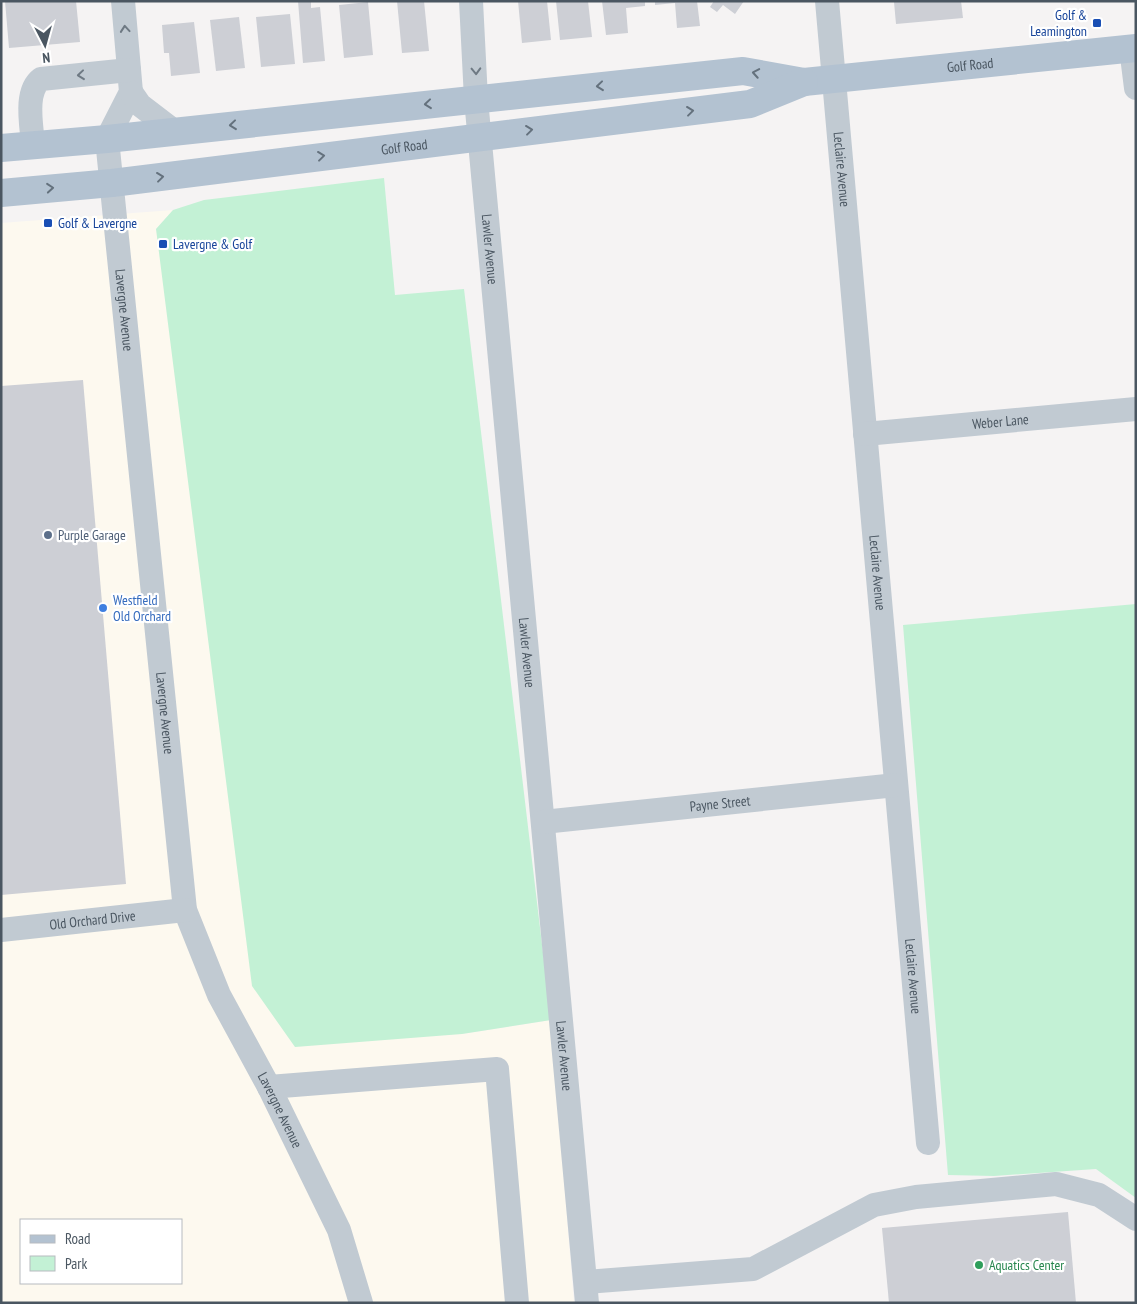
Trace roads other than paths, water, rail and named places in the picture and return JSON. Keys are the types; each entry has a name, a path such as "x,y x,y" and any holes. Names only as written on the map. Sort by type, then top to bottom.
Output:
{"main road":[{"name":"Golf Road","path":"1,148 108,139 743,71 804,82 1134,48"},
{"name":"Golf Road","path":"1,193 112,183 750,104 804,82"}],"street":[{"path":"123,1 130,81 140,104 174,131"},
{"name":"Lawler Avenue","path":"471,1 476,99 586,1292"},
{"name":"Leclaire Avenue","path":"827,1 928,1143"},
{"path":"1134,48 1136,88"},
{"path":"33,145 32,95 37,82 41,79 130,81"},
{"path":"108,139 130,81"},
{"name":"Lavergne Avenue","path":"108,139 185,910 219,994 269,1087 339,1230 361,1303"},
{"name":"Weber Lane","path":"865,434 1136,409"},
{"name":"Payne Street","path":"543,822 896,785"},
{"name":"Old Orchard Drive","path":"1,930 185,910"},
{"path":"269,1087 497,1069 517,1303"},
{"path":"586,1292 753,1269 874,1204 916,1197 1056,1184 1099,1196 1136,1219"}],"place":[{"name":"Golf & Leamington","path":"1097,23"},
{"name":"Golf & Lavergne","path":"48,223"},
{"name":"Lavergne & Golf","path":"163,244"},
{"name":"Purple Garage","path":"48,535"},
{"name":"Westfield Old Orchard","path":"103,608"},
{"name":"Aquatics Center","path":"979,1265"}]}
